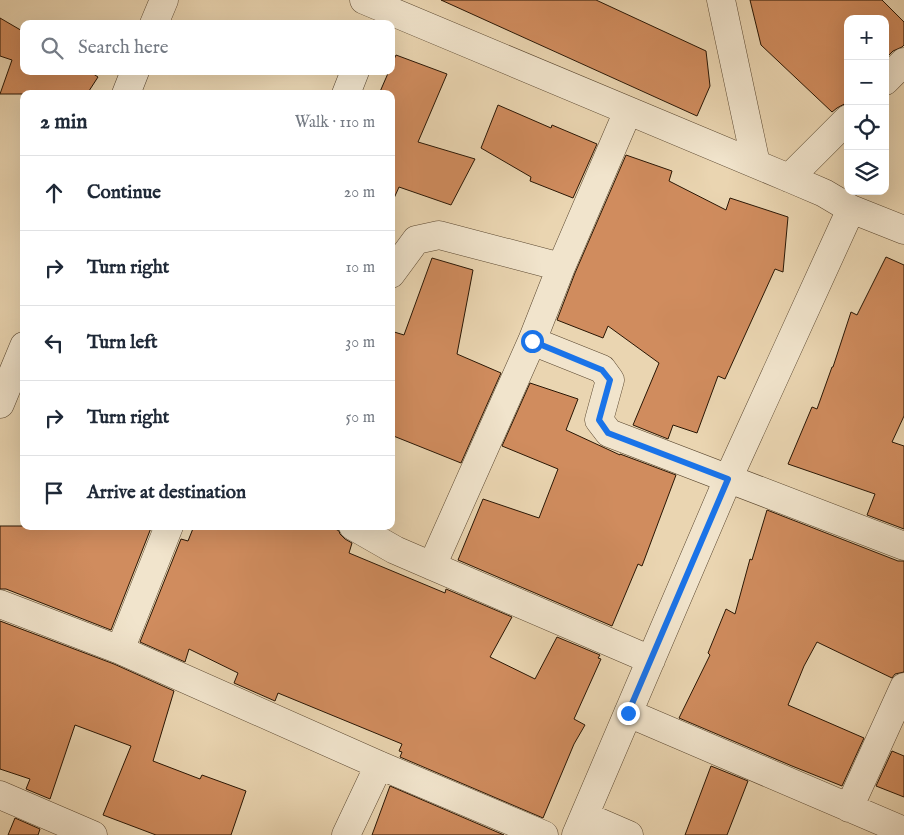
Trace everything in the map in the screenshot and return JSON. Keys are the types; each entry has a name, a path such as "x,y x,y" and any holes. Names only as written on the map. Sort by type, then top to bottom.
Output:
{"street":[{"path":"156,20 164,0"},
{"path":"721,0 756,164"},
{"path":"374,10 756,164 824,194 851,209 904,230"},
{"path":"889,77 904,62"},
{"path":"128,90 133,75"},
{"path":"348,90 353,75"},
{"path":"432,566 532,341 561,267 628,111"},
{"path":"789,178 844,123"},
{"path":"629,835 581,825 728,479 851,209"},
{"path":"395,269 416,240 439,235 561,267"},
{"path":"532,341 602,370 610,380 599,420 608,433 904,546"},
{"path":"0,404 20,356"},
{"path":"120,650 167,530"},
{"path":"360,530 395,550 651,660"},
{"path":"0,604 120,650 379,765 544,835"},
{"path":"849,808 904,688"},
{"path":"628,713 904,831"},
{"path":"346,835 379,765"},
{"path":"0,795 86,833"}],"building":[{"path":"441,0 596,0 706,51 710,86 697,116"},
{"path":"750,0 882,0 904,22 904,45 889,55 889,15 844,15 844,104 832,112 761,45"},
{"path":"0,18 20,30 20,75 95,75 98,77 90,90 20,90 20,94 0,94 12,60 0,56"},
{"path":"396,55 447,74 418,142 475,159 451,205 399,187 395,196 395,90 381,90 387,75 395,75"},
{"path":"498,105 551,128 552,125 597,144 573,198 530,181 531,177 481,148"},
{"path":"626,155 672,171 669,181 726,210 730,198 788,217 783,272 775,269 725,379 718,376 697,433 673,425 668,439 633,425 659,363 608,326 603,338 557,320 575,273"},
{"path":"886,257 904,265 904,416 892,442 904,446 904,529 867,515 875,494 788,464 812,407 817,409 851,312 857,315"},
{"path":"432,258 473,270 457,354 501,373 461,463 395,437 395,332 404,335"},
{"path":"530,383 578,399 566,430 620,455 676,475 642,566 638,564 612,626 458,560 483,499 539,518 558,469 502,446"},
{"path":"767,510 898,561 904,561 904,672 895,674 892,678 817,642 804,666 788,705 864,738 842,786 679,718 710,655 708,653 726,609 735,614 750,559 752,560"},
{"path":"0,526 20,526 20,530 150,530 111,630 6,589 0,589"},
{"path":"192,530 337,530 345,539 352,543 349,553 445,593 446,589 512,617 490,657 535,679 557,637 600,655 598,658 601,659 574,719 585,725 574,744 543,818 400,757 402,752 399,751 402,744 278,693 275,701 234,683 238,673 189,649 185,662 140,642 181,539 188,541"},
{"path":"0,621 114,664 174,691 153,761 200,779 202,775 246,791 231,835 156,835 103,815 131,746 75,725 50,799 26,789 30,779 0,769"},
{"path":"892,751 904,756 904,797 876,786"},
{"path":"711,766 748,781 727,835 685,835"},
{"path":"390,786 504,835 372,835"},
{"path":"15,818 40,829 38,835 8,835"}],"route":[{"path":"532,341 602,370 610,380 599,420 608,433 728,479 628,713"}]}
